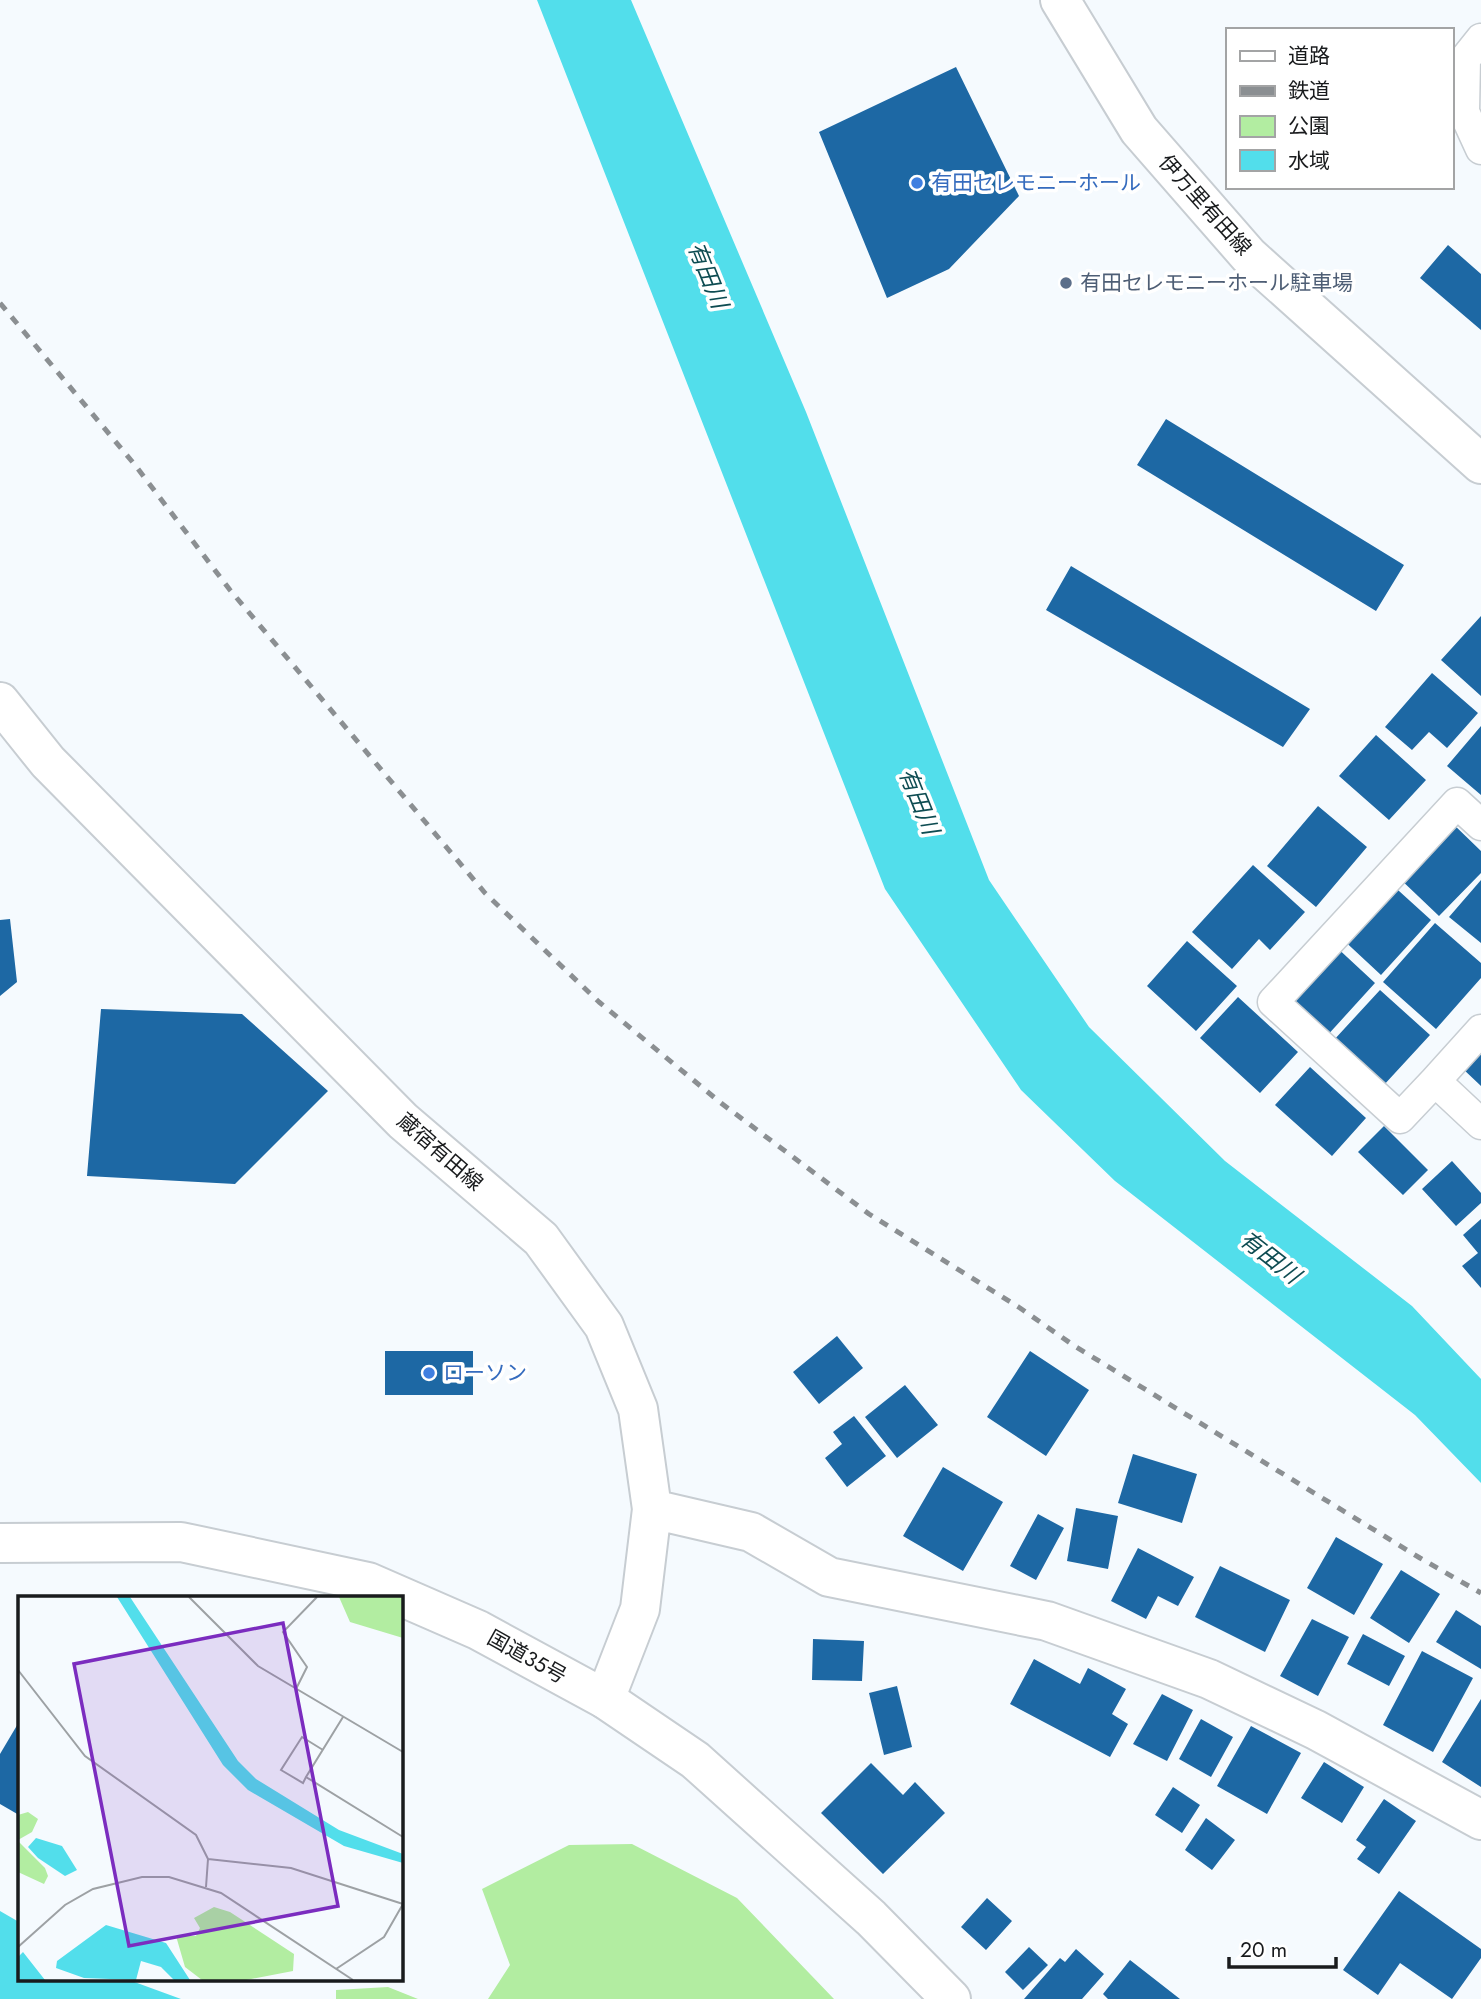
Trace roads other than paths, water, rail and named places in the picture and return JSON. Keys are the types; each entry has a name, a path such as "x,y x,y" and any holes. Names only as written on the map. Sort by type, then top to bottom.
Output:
{"main road":[{"name":"伊万里有田線","path":"1060,0 1139,130 1249,256 1481,464"},
{"name":"蔵宿有田線","path":"0,702 48,762 403,1121 541,1240 604,1326 638,1409 652,1509 640,1609 605,1699"},
{"path":"652,1509 751,1532 829,1577 1047,1621 1209,1679 1316,1730 1481,1820"},
{"name":"国道35号","path":"0,1544 181,1542 368,1582 400,1596"},
{"name":"国道35号","path":"402,1597 478,1630 605,1699 695,1760 871,1918 951,1999"}],"street":[{"path":"1481,38 1465,60 1464,112 1481,149"},
{"path":"1481,825 1457,803 1273,1002 1400,1118 1481,1030"},
{"path":"1435,1081 1481,1124"}],"water":[{"name":"有田川","path":"537,0 631,0 806,412 989,880 1089,1027 1225,1161 1412,1306 1481,1379 1481,1483 1415,1415 1115,1181 1021,1090 885,889"},
{"path":"0,1911 18,1921 18,1982 134,1982 181,1999 0,1999"}],"railway":[{"path":"0,303 135,465 230,590 485,893 599,1002 721,1103 869,1214 1020,1308 1073,1345 1481,1593"}],"place":[{"name":"有田セレモニーホール","path":"917,183"},
{"name":"有田セレモニーホール駐車場","path":"1066,283"},
{"name":"ローソン","path":"429,1373"}]}
